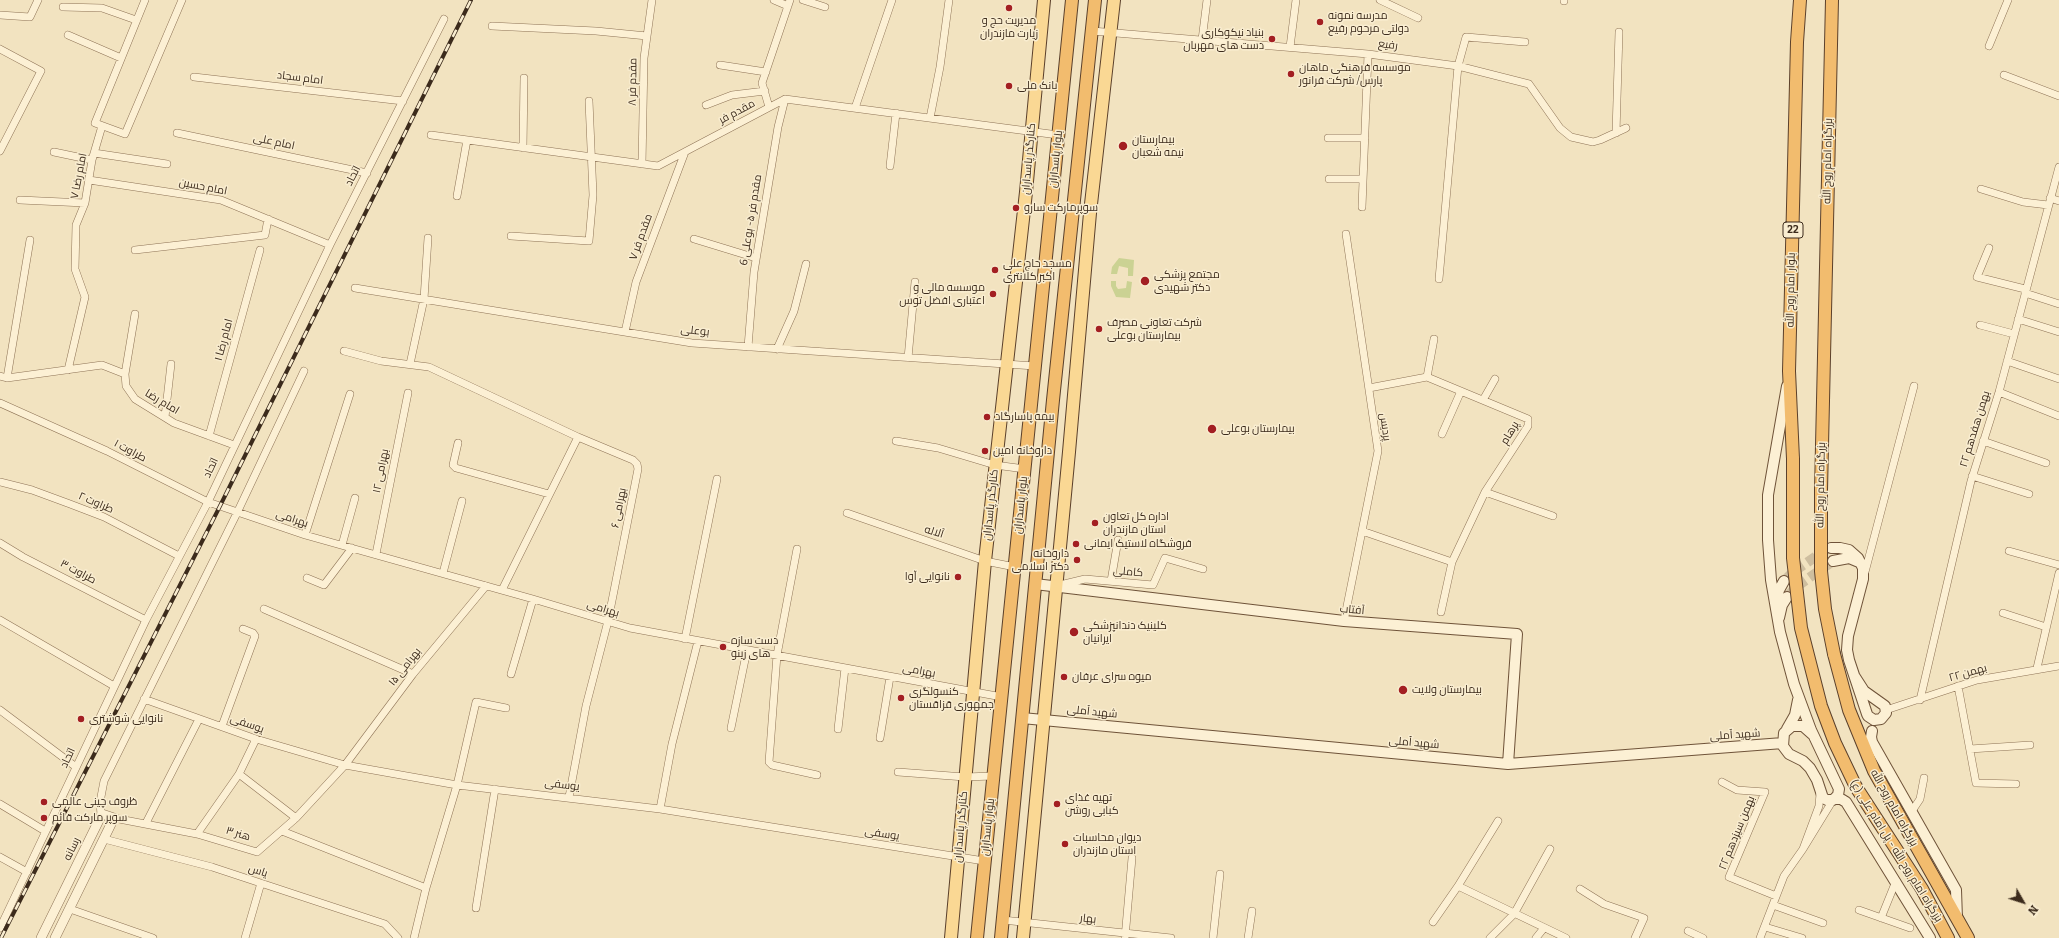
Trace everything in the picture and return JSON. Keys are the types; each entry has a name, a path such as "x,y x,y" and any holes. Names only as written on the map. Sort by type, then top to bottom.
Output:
{"highway":[{"name":"بلوار پاسداران","path":"977,938 1072,0"},
{"name":"بلوار پاسداران","path":"1001,938 1035,584 1095,0"},
{"name":"بلوار امام روح الله","path":"1793,459 1789,371 1797,42 1800,0"},
{"name":"بزرگراه امام روح الله","path":"1832,0 1821,490 1821,571 1826,610 1834,654 1849,710 1870,763 1884,791 1968,938"},
{"name":"بزرگراه امام روح الله - پل امام علی (ع)","path":"1793,459 1792,536 1795,589 1805,646 1817,693 1835,743 1854,783 1922,889 1948,938"}],"main road":[{"name":"کنارگذر پاسداران","path":"951,938 985,561 1032,131 1044,0"},
{"path":"1023,938 1090,213 1114,0"},
{"path":"1789,371 1768,496 1769,553 1778,624 1797,692 1812,734 1838,787 1838,795 1834,800"},
{"path":"1831,548 1849,550 1861,563 1863,580 1847,643 1847,653 1869,717 1875,721 1884,715"},
{"path":"1833,561 1849,558 1861,563"},
{"path":"1775,607 1778,593 1784,581"},
{"name":"آفتاب","path":"1035,584 1344,622 1517,634 1508,764"},
{"path":"1778,624 1780,609 1787,597"},
{"path":"1855,677 1864,692 1883,704 1884,715 1872,731 1868,748 1870,763"},
{"path":"1797,692 1796,712 1786,731 1783,743 1787,752 1803,761 1810,768 1817,780 1820,793 1826,800 1841,799 1846,802 1930,938"},
{"name":"شهید آملی","path":"1022,718 1508,764 1783,743"},
{"path":"1786,731 1792,726 1800,725 1807,728 1812,734"},
{"path":"1872,731 1872,742 1956,890 1957,919"}],"street":[{"path":"0,15 30,17 38,0"},
{"name":"امام رضا ۷","path":"68,370 84,297 75,268 76,225 85,203 98,124 121,58 145,0"},
{"path":"98,124 125,134 182,0"},
{"name":"مقدم فر ۸","path":"642,164 644,58 652,0"},
{"path":"769,107 762,82 789,3 774,0"},
{"path":"803,0 825,7"},
{"path":"855,108 892,0"},
{"path":"930,118 940,67 949,0"},
{"path":"1202,40 1207,0"},
{"path":"1290,47 1296,0"},
{"path":"1380,0 1418,18"},
{"path":"1989,46 2008,0"},
{"path":"63,7 102,8 136,20"},
{"name":"اتحاد","path":"0,928 146,620 208,502 330,245 444,19"},
{"path":"492,26 596,31 648,36"},
{"name":"رفیع","path":"1092,31 1368,54 1458,66 1529,84 1560,128 1571,137 1593,142 1626,128"},
{"path":"1616,133 1619,32"},
{"path":"68,35 121,58"},
{"path":"1439,279 1458,66 1466,37 1525,42"},
{"path":"0,49 41,71 0,151"},
{"path":"1362,207 1368,54"},
{"path":"720,66 766,72"},
{"path":"2004,75 2059,96"},
{"name":"امام سجاد","path":"194,77 403,101"},
{"path":"524,78 524,148"},
{"path":"706,104 732,95 765,92"},
{"path":"785,99 1058,135"},
{"name":"مقدم فر","path":"431,135 658,166 785,99"},
{"name":"مقدم فر ۵- بوعلی 6","path":"748,347 756,258 778,126 785,99"},
{"path":"511,236 589,241 592,195 589,101"},
{"path":"890,166 896,113"},
{"name":"امام علی","path":"177,133 367,173"},
{"path":"1328,138 1365,138"},
{"path":"457,196 467,140"},
{"path":"54,152 167,164"},
{"name":"مقدم فر ۷","path":"625,332 636,282 685,152"},
{"name":"۲۲ بهمن هفدهم","path":"1920,700 1972,476 1998,392 2059,167"},
{"path":"1329,179 1363,179"},
{"name":"امام حسین","path":"89,180 221,200 330,245"},
{"path":"1981,189 2023,202 2048,205"},
{"path":"2050,198 2059,201"},
{"path":"20,200 85,203"},
{"path":"135,250 265,235 268,219"},
{"name":"پردیس","path":"1344,622 1378,451 1346,234"},
{"path":"410,364 424,299 428,238"},
{"path":"694,239 756,258"},
{"path":"30,240 4,377 68,370 102,364 125,374 135,314"},
{"path":"1989,248 1977,277 2025,291 2059,304"},
{"name":"امام رضا ۱","path":"209,436 260,250"},
{"path":"777,349 794,311 806,264"},
{"path":"908,358 915,282"},
{"name":"بوعلی","path":"355,288 692,343 1035,366"},
{"path":"2018,319 2059,332"},
{"path":"1980,325 2014,334"},
{"path":"1368,388 1427,377 1434,339"},
{"name":"بهرامی ۶","path":"344,351 381,361 428,367 633,460 637,464 638,469 608,622 586,706 569,797"},
{"path":"2006,361 2059,379"},
{"path":"165,417 172,364"},
{"path":"55,938 114,818 101,815 100,802 104,781 237,513 304,371"},
{"name":"امام رضا","path":"125,374 126,386 135,399 174,423 234,445"},
{"name":"پرهام","path":"1427,377 1528,419 1528,426 1485,492 1452,562 1441,612"},
{"path":"1483,400 1495,379"},
{"path":"1863,580 1914,386"},
{"path":"1442,434 1461,391"},
{"path":"1998,392 2059,416"},
{"name":"بهرامی ۱۲","path":"376,554 408,393"},
{"path":"305,535 350,394"},
{"name":"طراوت ۱","path":"0,403 107,451 208,502"},
{"path":"502,590 578,436"},
{"path":"896,441 938,448 995,465 1025,469"},
{"path":"1983,441 2046,463"},
{"path":"458,443 453,465 456,468 549,494"},
{"path":"1972,476 2029,494"},
{"path":"684,639 717,479"},
{"name":"طراوت ۲","path":"0,482 32,490 104,518 179,556"},
{"path":"1485,492 1553,516"},
{"path":"342,545 355,498"},
{"path":"443,573 462,501"},
{"name":"بهرامی","path":"208,502 305,535 443,573 630,628 890,677 1002,696"},
{"name":"آلاله","path":"847,513 985,561 1015,567"},
{"path":"1362,531 1452,562"},
{"path":"1111,581 1118,540"},
{"name":"طراوت ۳","path":"0,543 23,557 146,620"},
{"path":"307,578 324,585 352,548"},
{"path":"797,549 777,655 770,763 772,766 817,775"},
{"path":"2009,551 2059,565"},
{"name":"کاملی","path":"1056,586 1085,579 1153,585 1165,558 1203,569"},
{"path":"2037,668 2059,573"},
{"name":"بهرامی ۱۵","path":"345,765 413,674 486,586"},
{"path":"510,674 533,599"},
{"path":"264,609 413,674"},
{"path":"2003,613 2046,627"},
{"path":"0,620 114,686"},
{"path":"222,726 254,636 252,633 243,629"},
{"path":"660,809 678,723 698,641"},
{"path":"731,728 747,650"},
{"name":"۲۲ بهمن","path":"1884,715 1920,700 1977,680 2037,668 2059,666"},
{"path":"838,729 845,668"},
{"path":"880,738 890,677"},
{"path":"1958,686 1976,783 2016,784"},
{"name":"یوسفی","path":"144,699 199,720 222,726 256,739 345,765 457,785 495,788 660,809 984,861"},
{"path":"414,938 426,888 457,785 476,702 506,708"},
{"path":"0,710 76,767"},
{"path":"146,823 199,720"},
{"path":"197,834 239,774 256,739"},
{"path":"1970,749 2030,745"},
{"name":"هنر ۳","path":"114,818 197,834 257,852 296,818 345,765"},
{"path":"898,772 965,777 993,776"},
{"path":"239,774 296,818"},
{"path":"1912,811 1920,799 1924,778"},
{"name":"۲۲ بهمن سیزدهم","path":"1722,782 1737,790 1765,792 1728,877 1776,896"},
{"path":"476,908 495,788"},
{"path":"1803,849 1818,806 1820,793"},
{"path":"1760,938 1784,876 1834,800"},
{"path":"0,804 45,831"},
{"name":"رسانه","path":"41,938 101,815"},
{"path":"1433,922 1458,886 1498,821"},
{"path":"282,831 426,888"},
{"name":"یاس","path":"104,840 212,867 385,924 398,938"},
{"path":"1490,938 1514,914 1550,849"},
{"path":"0,857 27,872"},
{"path":"1125,936 1132,858"},
{"path":"1213,938 1220,874"},
{"path":"1881,918 1896,881"},
{"path":"245,938 261,883"},
{"path":"1458,886 1566,938"},
{"path":"1580,889 1604,904 1644,918 1635,938"},
{"path":"1773,905 1823,923"},
{"path":"70,909 153,938"},
{"path":"1859,910 1910,928"},
{"path":"1248,938 1252,911"},
{"name":"بهار","path":"1003,920 1125,936 1171,938"},
{"path":"1765,927 1802,938"},
{"path":"1536,938 1544,928"},
{"path":"1688,931 1703,938"}],"green space":[{"path":"1119,258 1134,260 1133,276 1128,276 1128,268 1119,266 1117,274 1111,274 1112,267"},
{"path":"1111,281 1116,281 1116,286 1118,289 1126,288 1127,281 1132,282 1130,298 1116,297 1111,286"}],"tunnel":[{"path":"1784,581 1793,572 1827,549"},
{"path":"1787,597 1796,587 1833,561"}],"railway":[{"path":"1,938 218,510 471,0"}],"place":[{"name":"مدیریت حج و زیارت مازندران","path":"1009,8"},
{"name":"مدرسه نمونه دولتی مرحوم رفیع","path":"1320,22"},
{"name":"بنیاد نیکوکاری دست های مهربان","path":"1272,39"},
{"name":"موسسه فرهنگی ماهان پارس/ شرکت فرانور","path":"1291,74"},
{"name":"بانک ملی","path":"1009,86"},
{"name":"بیمارستان نیمه شعبان","path":"1123,146"},
{"name":"سوپرمارکت سارو","path":"1016,208"},
{"name":"مسجد حاج علی اکبر کلانتری","path":"995,270"},
{"name":"مجتمع پزشکی دکتر شهیدی","path":"1145,281"},
{"name":"موسسه مالی و اعتباری افضل توس","path":"993,294"},
{"name":"شرکت تعاونی مصرف بیمارستان بوعلی","path":"1099,329"},
{"name":"بیمه پاسارگاد","path":"987,417"},
{"name":"بیمارستان بوعلی","path":"1212,429"},
{"name":"داروخانه امین","path":"985,451"},
{"name":"اداره کل تعاون استان مازندران","path":"1095,523"},
{"name":"فروشگاه لاستیک ایمانی","path":"1076,544"},
{"name":"داروخانه دکتر اسلامی","path":"1077,560"},
{"name":"نانوایی آوا","path":"958,577"},
{"name":"کلینیک دندانپزشکی ایرانیان","path":"1074,632"},
{"name":"دست سازه های زینو","path":"723,647"},
{"name":"میوه سرای عرفان","path":"1064,677"},
{"name":"بیمارستان ولایت","path":"1403,690"},
{"name":"کنسولگری جمهوری قزاقستان","path":"901,698"},
{"name":"نانوایی شوشتری","path":"81,719"},
{"name":"ظروف چینی عالمی","path":"44,802"},
{"name":"تهیه غذای کبابی روشن","path":"1057,804"},
{"name":"سوپر مارکت قائم","path":"44,818"},
{"name":"دیوان محاسبات استان مازندران","path":"1065,844"}]}
